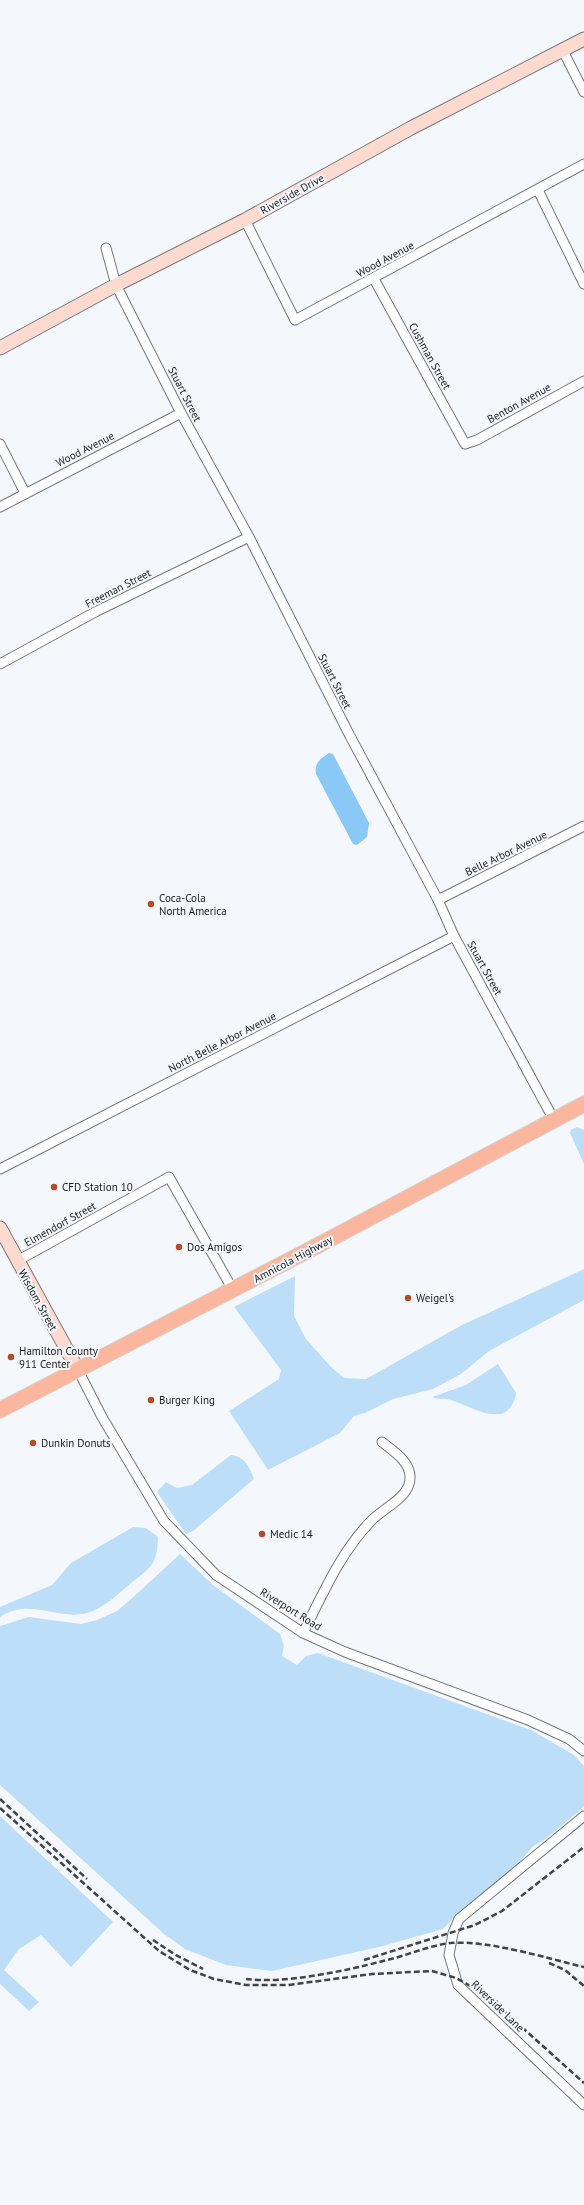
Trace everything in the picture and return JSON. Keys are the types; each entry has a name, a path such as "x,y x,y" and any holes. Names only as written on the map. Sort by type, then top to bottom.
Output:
{"main road":[{"name":"Amnicola Highway","path":"0,1410 232,1290 584,1104"}],"street":[{"name":"Riverside Drive","path":"0,348 116,285 244,220 410,128 584,39"},
{"path":"563,51 584,92"},
{"name":"Wood Avenue","path":"244,220 295,320 374,279 584,164"},
{"path":"538,190 584,284"},
{"name":"Stuart Street","path":"106,248 116,285 181,413 249,537 350,736 438,900 454,936 554,1120"},
{"name":"Cushman Street","path":"374,279 465,444"},
{"name":"Benton Avenue","path":"465,444 477,440 584,381"},
{"name":"Wood Avenue","path":"0,507 181,413"},
{"path":"0,444 26,493"},
{"name":"Freeman Street","path":"0,664 97,611 249,537"},
{"name":"Belle Arbor Avenue","path":"438,900 584,826"},
{"name":"North Belle Arbor Avenue","path":"0,1169 454,936"},
{"name":"Elmendorf Street","path":"17,1261 170,1177 232,1290"},
{"name":"Wisdom Street","path":"0,1228 78,1370"},
{"name":"Riverport Road","path":"78,1370 118,1445 164,1521 216,1575 303,1633 345,1652 528,1720 569,1739 584,1751"},
{"path":"303,1633 342,1556 371,1521 405,1493 410,1477 405,1462 382,1442"},
{"name":"Riverside Lane","path":"584,1816 529,1863 459,1919 453,1933 449,1955 458,1986 584,2105"}],"shaded area":[{"path":"577,1127 584,1130 584,1164 570,1133 571,1130"},
{"path":"584,1269 584,1300 489,1351 461,1374 433,1389 393,1399 365,1413 354,1416 340,1433 268,1470 229,1411 279,1379 281,1370 234,1307 295,1276 294,1316 306,1339 331,1367 344,1378 366,1379 462,1325"},
{"path":"498,1364 516,1393 512,1405 506,1412 489,1414 451,1400 432,1397 466,1385"},
{"path":"231,1455 240,1458 246,1463 254,1479 193,1531 186,1534 157,1492 166,1482 177,1488 192,1485"},
{"path":"133,1527 146,1528 158,1537 154,1560 152,1565 143,1574 105,1605 93,1611 76,1615 33,1609 22,1609 11,1611 0,1617 0,1607 52,1585 71,1563"},
{"path":"180,1554 213,1585 280,1634 284,1646 282,1656 297,1665 306,1656 318,1653 531,1730 574,1755 584,1766 584,1807 544,1840 532,1847 517,1865 460,1911 443,1929 379,1947 272,1971 226,1965 185,1949 164,1934 0,1785 0,1626 29,1617 81,1624 97,1620 117,1611"},
{"path":"0,1816 113,1922 71,1967 41,1935 19,1949 4,1970 39,2002 29,2011 0,1984"}],"water":[{"path":"329,753 333,754 369,823 367,837 357,845 353,844 316,774 317,764"}],"railway":[{"path":"0,1799 87,1879"},
{"path":"0,1808 159,1951 190,1970 214,1979 246,1985 288,1985 372,1974 432,1971 456,1978 485,1994 584,2083"},
{"path":"364,1960 475,1925 502,1911 584,1847"},
{"path":"153,1940 174,1954 203,1969"},
{"path":"246,1979 278,1980 314,1976 351,1969 392,1959 433,1946 450,1943 482,1944 500,1947 584,1967"},
{"path":"549,1963 565,1970 584,1986"}],"place":[{"name":"Coca-Cola North America","path":"151,904"},
{"name":"CFD Station 10","path":"54,1187"},
{"name":"Dos Amigos","path":"179,1247"},
{"name":"Weigel's","path":"408,1298"},
{"name":"Hamilton County 911 Center","path":"11,1357"},
{"name":"Burger King","path":"151,1400"},
{"name":"Dunkin Donuts","path":"33,1443"},
{"name":"Medic 14","path":"262,1534"}]}
